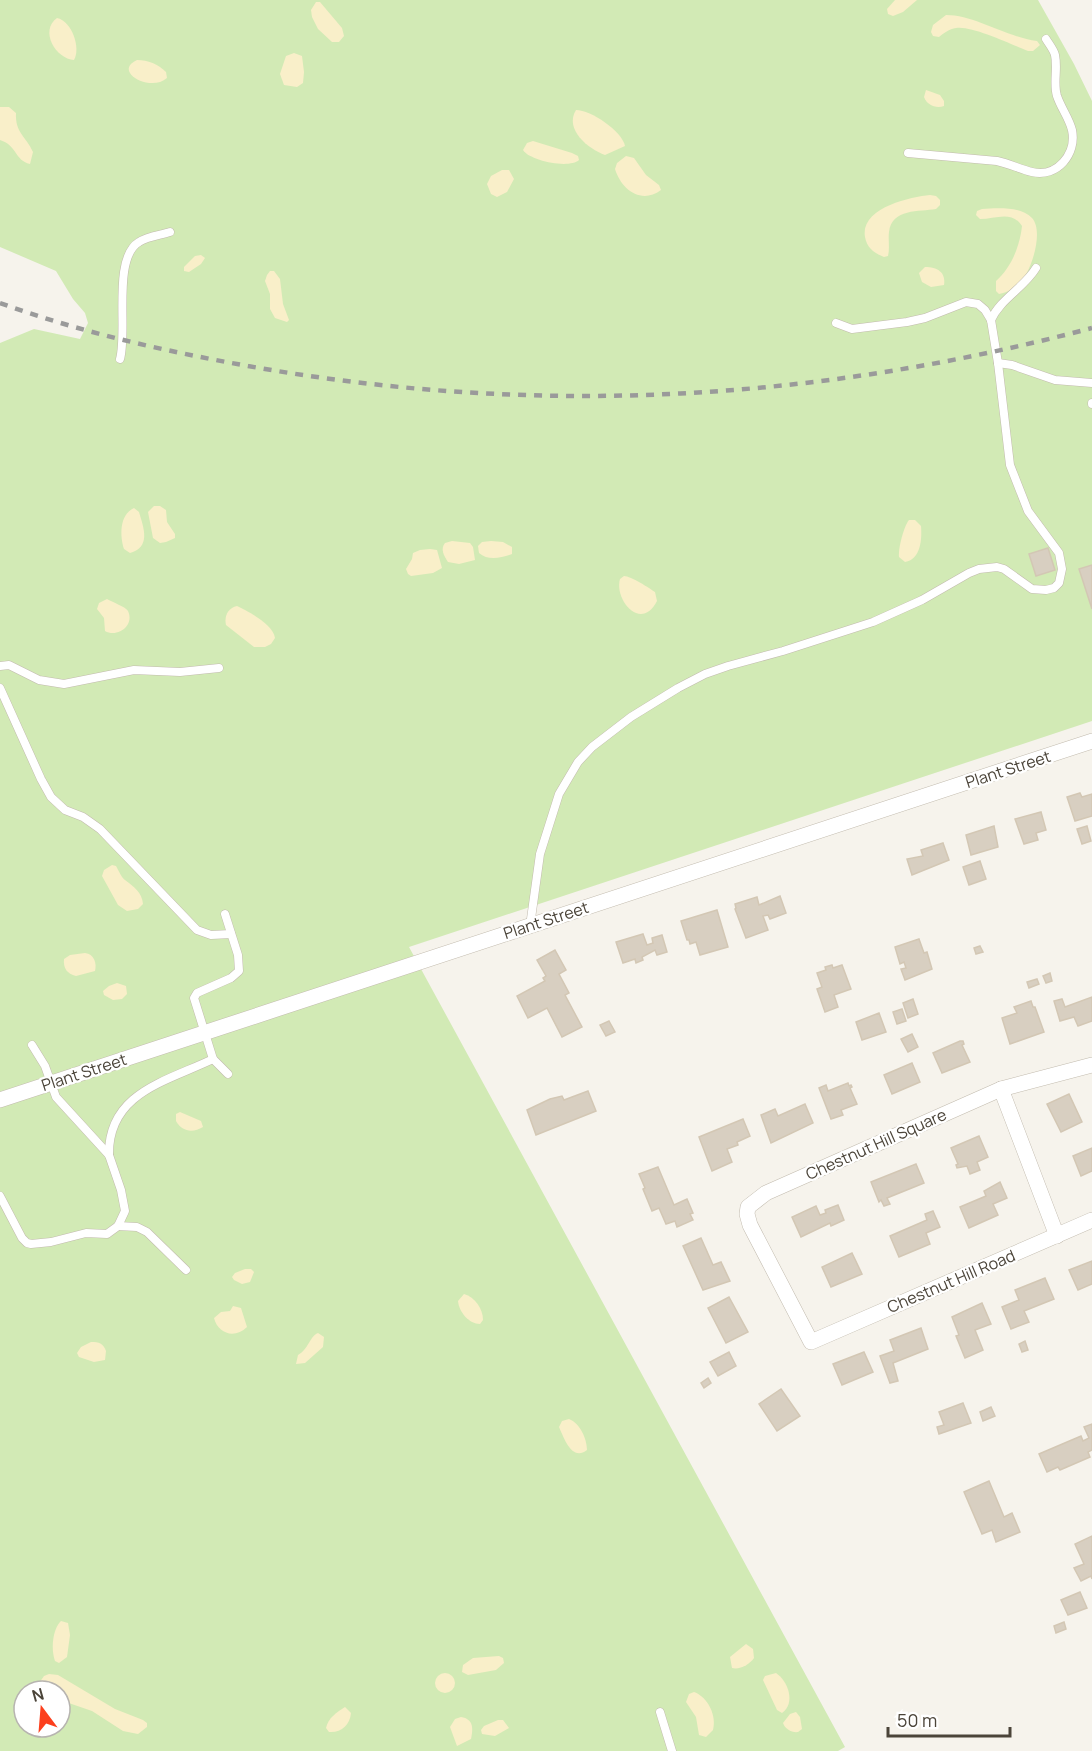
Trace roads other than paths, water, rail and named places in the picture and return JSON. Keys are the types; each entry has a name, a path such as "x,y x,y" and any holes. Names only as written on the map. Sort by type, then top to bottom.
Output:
{"street":[{"name":"Plant Street","path":"0,1100 1092,741"},
{"path":"1057,1236 1001,1089 1092,1065"},
{"name":"Chestnut Hill Square","path":"811,1342 750,1226 748,1207 766,1193 1001,1089"},
{"name":"Chestnut Hill Road","path":"811,1342 1092,1220"}],"lane":[{"path":"908,153 997,161 1032,172 1043,173 1055,170 1069,155 1073,136 1055,90 1055,55 1046,39"},
{"path":"120,359 124,336 122,301 124,275 129,255 140,241 170,232"},
{"path":"991,320 999,307 1022,287 1036,268"},
{"path":"530,926 540,854 559,794 578,762 592,747 631,717 697,678 728,666 775,654 873,622 922,600 979,569 997,567 1004,569 1032,589 1046,590 1054,588 1059,583 1062,569 1059,553 1028,511 1010,465 991,320 982,306 966,302 925,318 869,328 852,329 836,323"},
{"path":"998,363 1012,365 1055,380 1092,383"},
{"path":"0,666 12,665 44,682 64,684 135,670 180,672 219,668"},
{"path":"0,688 46,788 58,804 100,829 197,930 212,935 231,934"},
{"path":"225,914 238,955 239,971 231,978 197,993 194,998 213,1059 228,1074"},
{"path":"0,1196 22,1238 27,1243 51,1242 86,1233 102,1235 114,1231 125,1211 121,1190 109,1155 56,1096 45,1066 32,1045"},
{"path":"109,1155 114,1125 133,1099 164,1080 213,1059"},
{"path":"118,1226 137,1227 147,1232 186,1270"},
{"path":"660,1713 672,1751"}],"railway":[{"path":"0,303 122,340 248,366 355,382 461,392 567,396 672,394 777,386 882,372 987,353 1092,328"}]}
